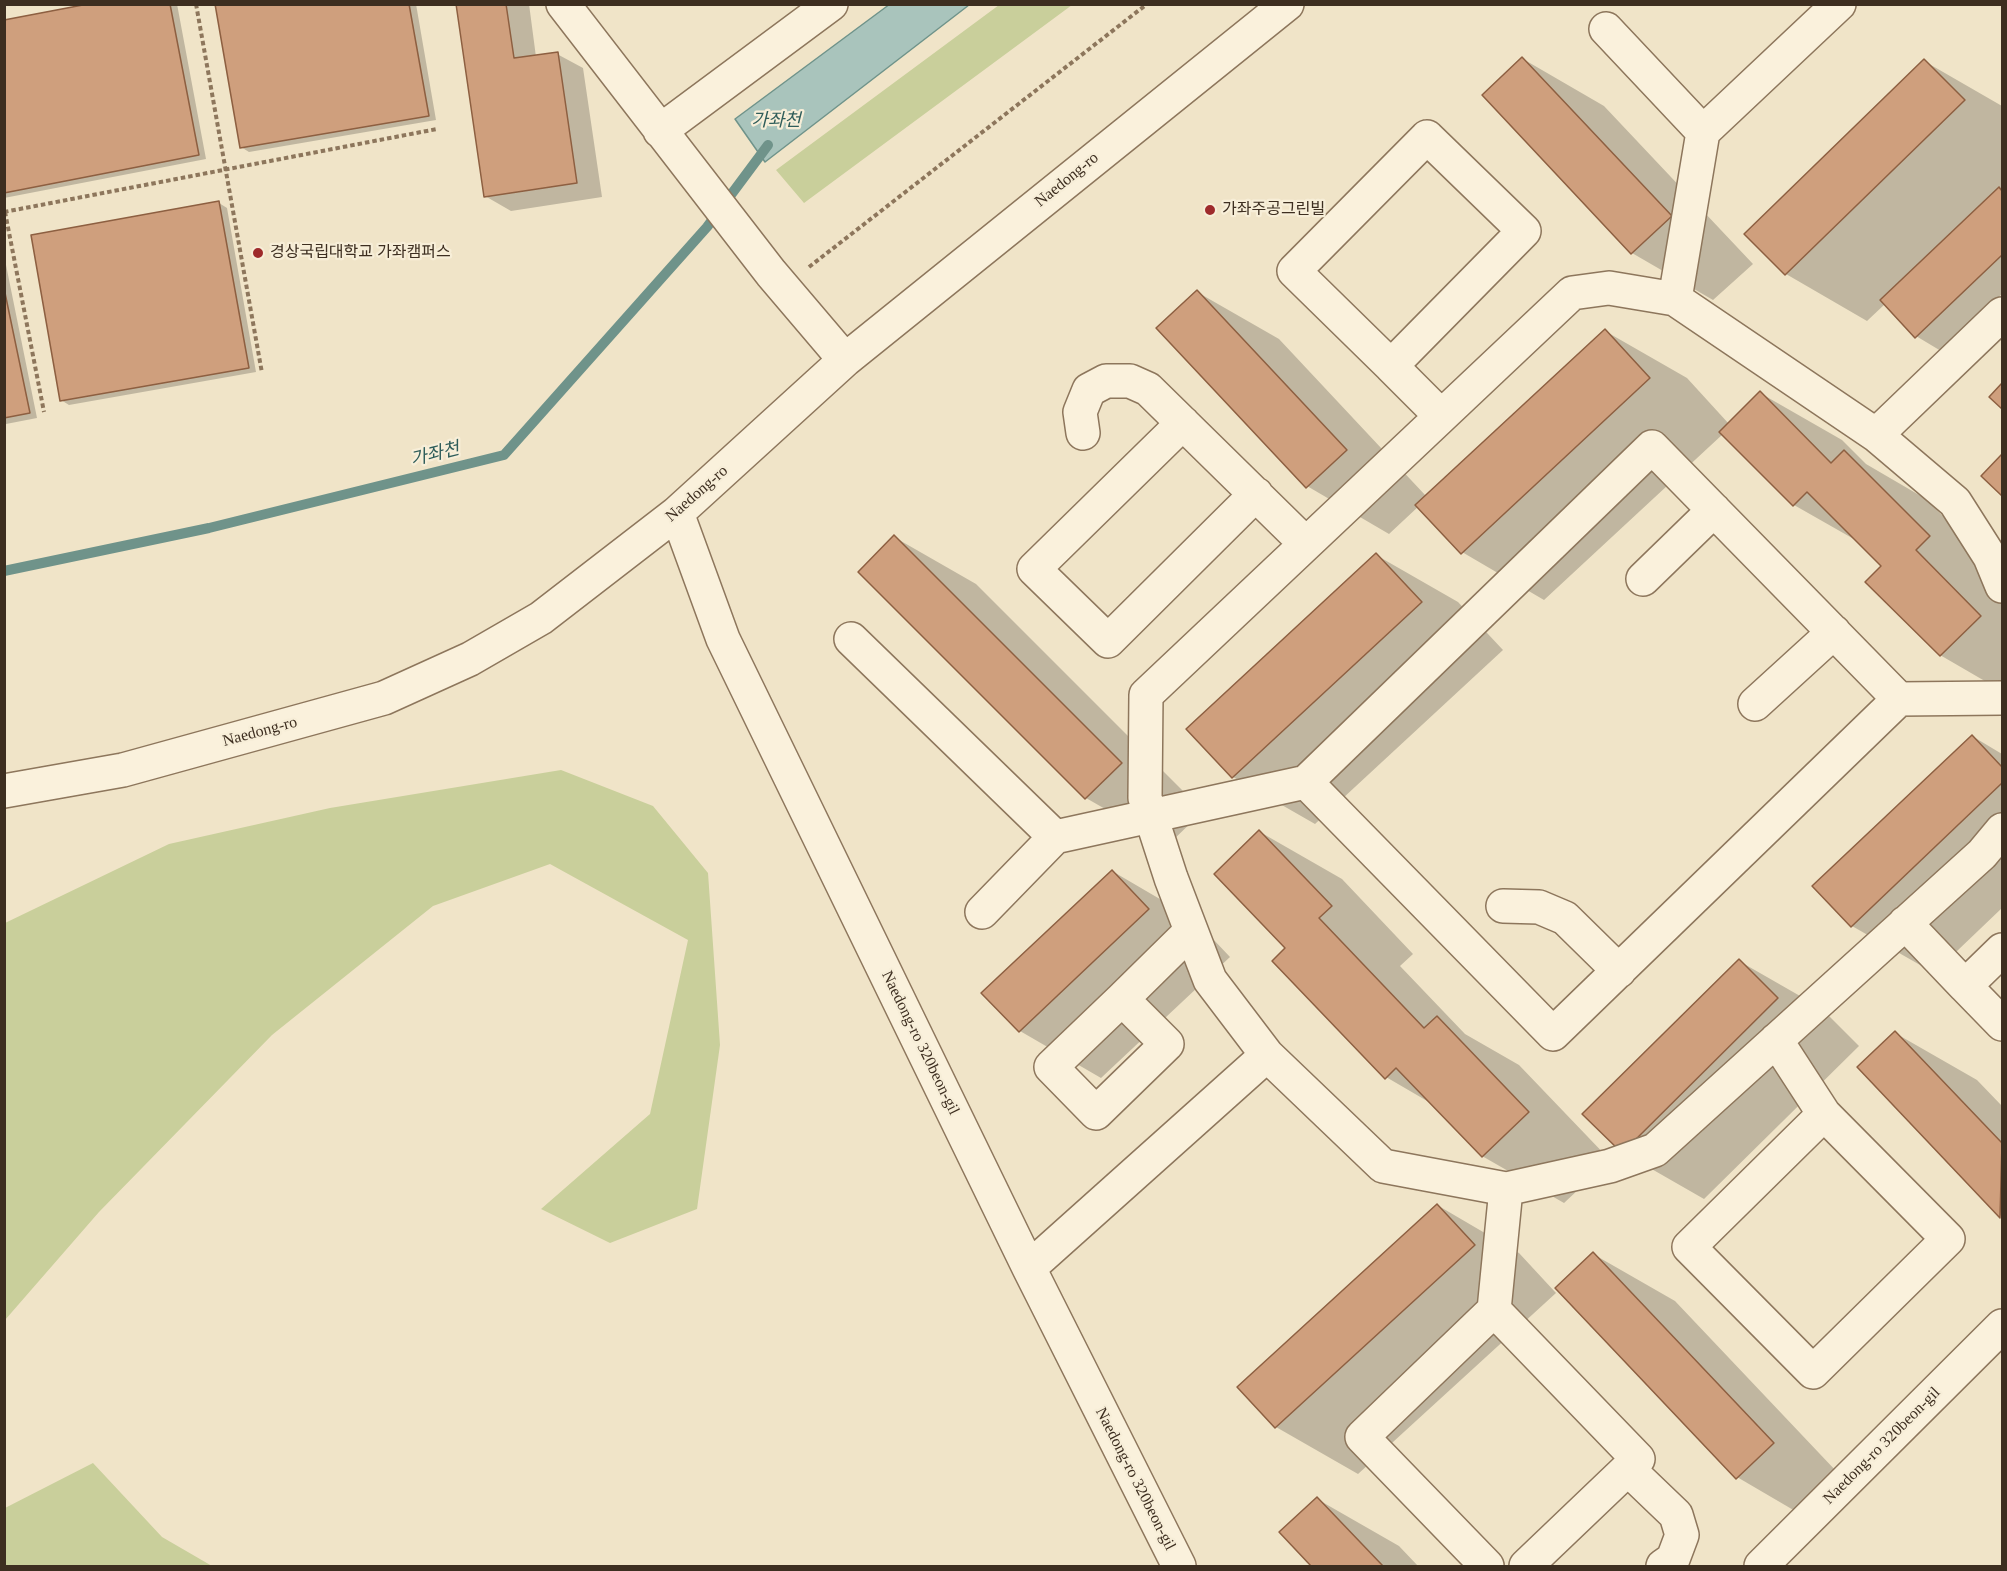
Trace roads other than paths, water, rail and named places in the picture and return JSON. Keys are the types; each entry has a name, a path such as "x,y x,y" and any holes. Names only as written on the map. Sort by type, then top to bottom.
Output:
{"street":[{"path":"563,4 666,138 845,360"},
{"path":"666,138 831,4"},
{"name":"Naedong-ro","path":"4,790 123,770 384,698 470,659 541,618 677,513 845,360 1287,4"},
{"path":"1675,299 1703,132 1839,4"},
{"path":"1606,29 1703,132"},
{"path":"1391,366 1524,231 1427,137 1294,271 1441,416"},
{"path":"2002,586 1990,556 1955,502 1876,435 1675,299 1609,288 1572,293 1146,695 1145,798 1210,980 1267,1055 1383,1166 1506,1189 1610,1166 1655,1150 1982,854 2002,830"},
{"path":"1876,435 2002,314"},
{"path":"1083,433 1080,412 1089,390 1107,381 1130,381 1148,389 1306,544"},
{"path":"1183,423 1034,569 1108,641 1256,494"},
{"path":"982,912 1055,837 1151,818 1306,782 1652,447 1899,699"},
{"path":"1643,579 1714,510"},
{"name":"Naedong-ro 320beon-gil","path":"677,513 723,639 1029,1268 1179,1566"},
{"path":"1755,704 1834,632"},
{"path":"851,639 1055,837"},
{"path":"1306,782 1553,1034 1899,699 2002,698"},
{"path":"1503,906 1539,908 1565,918 1619,970"},
{"path":"1905,923 2002,1024"},
{"path":"1122,999 1191,931"},
{"path":"1965,986 2002,950"},
{"path":"1776,1040 1824,1114 1948,1239 1813,1372 1689,1247 1824,1114"},
{"path":"1029,1268 1267,1055"},
{"path":"1487,1566 1362,1437 1494,1310 1506,1189"},
{"path":"1494,1310 1638,1459 1526,1566"},
{"name":"Naedong-ro 320beon-gil","path":"1761,1566 2002,1326"},
{"path":"1628,1469 1676,1515 1682,1535 1673,1558 1663,1566"}],"water":[{"name":"가좌천","path":"890,4 969,5 765,162 735,119"}],"waterway":[{"name":"가좌천","path":"4,571 209,528 504,455 707,227 768,145"}],"place":[{"name":"가좌주공그린빌","path":"1210,210"},
{"name":"경상국립대학교 가좌캠퍼스","path":"258,253"}]}
